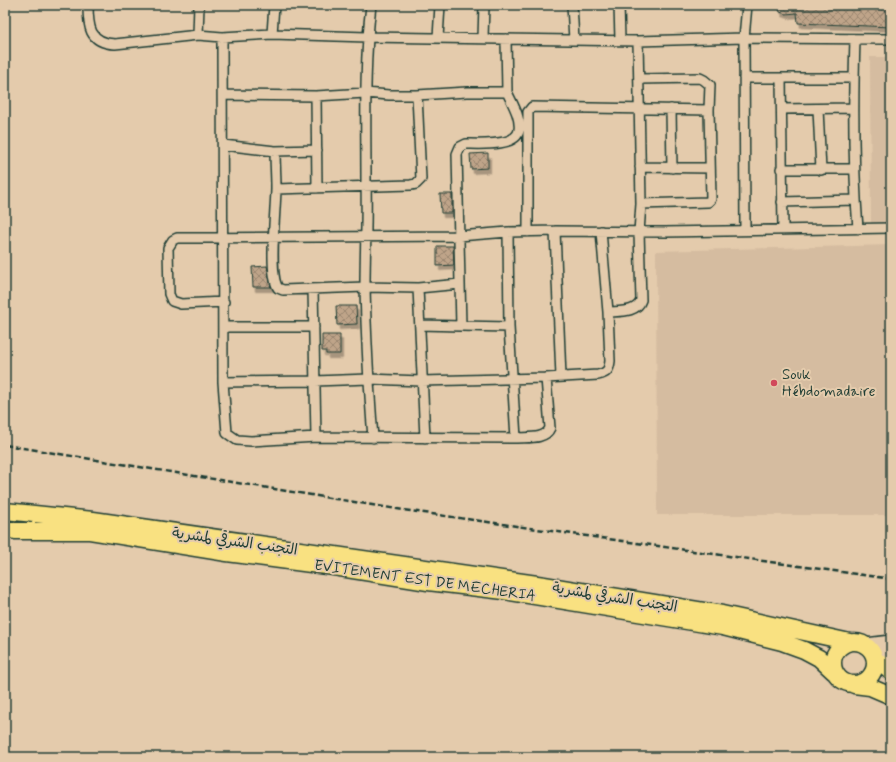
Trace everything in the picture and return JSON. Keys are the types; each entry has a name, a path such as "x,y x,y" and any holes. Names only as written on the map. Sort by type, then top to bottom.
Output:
{"highway":[{"name":"التجنب الشرقي لمشرية","path":"5,511 93,520 544,585 722,614 850,642"},
{"name":"EVITEMENT EST DE MECHERIA","path":"5,529 15,531 90,531 226,553 504,592 723,627 768,638 804,650 819,658 834,672"},
{"path":"891,672 859,642 843,644 837,650 834,657 834,672 845,683 870,687 891,696"},
{"path":"852,685 860,684 867,680 872,674 875,667 872,653"}],"street":[{"path":"88,5 88,24 96,38 101,42 115,44 198,34 222,37 272,34 638,41 744,38 891,39"},
{"path":"198,34 199,5"},
{"path":"272,34 274,5"},
{"path":"371,5 367,37 365,94 365,287 373,438"},
{"path":"438,38 440,5"},
{"path":"483,38 484,5"},
{"path":"572,5 574,40"},
{"path":"619,5 620,40"},
{"path":"745,230 744,38 747,5"},
{"path":"222,37 224,302 223,382 227,433 236,440 251,441 316,437 516,438 545,435 548,432 550,422 546,378"},
{"path":"461,326 458,150 466,144 504,143 511,141 516,138 519,132 516,111 507,92 506,39"},
{"path":"855,39 853,108 855,200 858,229"},
{"path":"608,312 631,309 638,306 640,303 639,232 641,204 638,41"},
{"path":"639,80 700,78 710,85 710,201 641,204"},
{"path":"744,78 854,78"},
{"path":"781,78 783,230"},
{"path":"223,95 417,95 467,92 507,92"},
{"path":"276,189 416,184 421,179 417,95"},
{"path":"316,96 317,188"},
{"path":"528,232 528,112 530,110 536,106 709,110"},
{"path":"782,109 853,108"},
{"path":"671,109 672,168"},
{"path":"818,109 821,170"},
{"path":"223,145 275,151 317,150"},
{"path":"275,151 276,189 273,238 274,275 278,288 283,290 365,287 418,288 460,284"},
{"path":"640,167 710,168"},
{"path":"781,169 854,169"},
{"path":"782,202 855,200"},
{"path":"224,302 181,304 172,301 169,294 168,248 173,240 177,238 459,236 508,232 639,232 891,228"},
{"path":"223,382 369,379 422,381 512,379 598,375 607,372 610,362 608,312 601,231"},
{"path":"508,232 509,327 516,438"},
{"path":"555,232 561,376"},
{"path":"418,288 425,438"},
{"path":"313,289 316,437"},
{"path":"420,325 509,327"},
{"path":"224,327 314,327"},
{"path":"872,653 891,642"},
{"path":"872,653 891,656"}],"shaded area":[{"path":"870,57 891,57 891,225 871,225"},
{"name":"Souk Hébdomadaire","path":"891,245 891,515 657,515 656,251"}],"building":[{"path":"777,5 891,5 891,27 798,23 797,13 786,14 780,12"},
{"path":"488,153 488,168 471,169 470,154"},
{"path":"440,194 452,194 452,213 441,213"},
{"path":"437,246 453,246 454,265 437,266"},
{"path":"267,266 271,287 253,287 252,267"},
{"path":"336,306 356,306 357,324 337,325"},
{"path":"322,335 340,335 340,354 326,354 326,351 322,351"}],"railway":[{"path":"5,445 403,510 891,579"}],"place":[{"name":"Souk Hébdomadaire","path":"774,383"}]}
